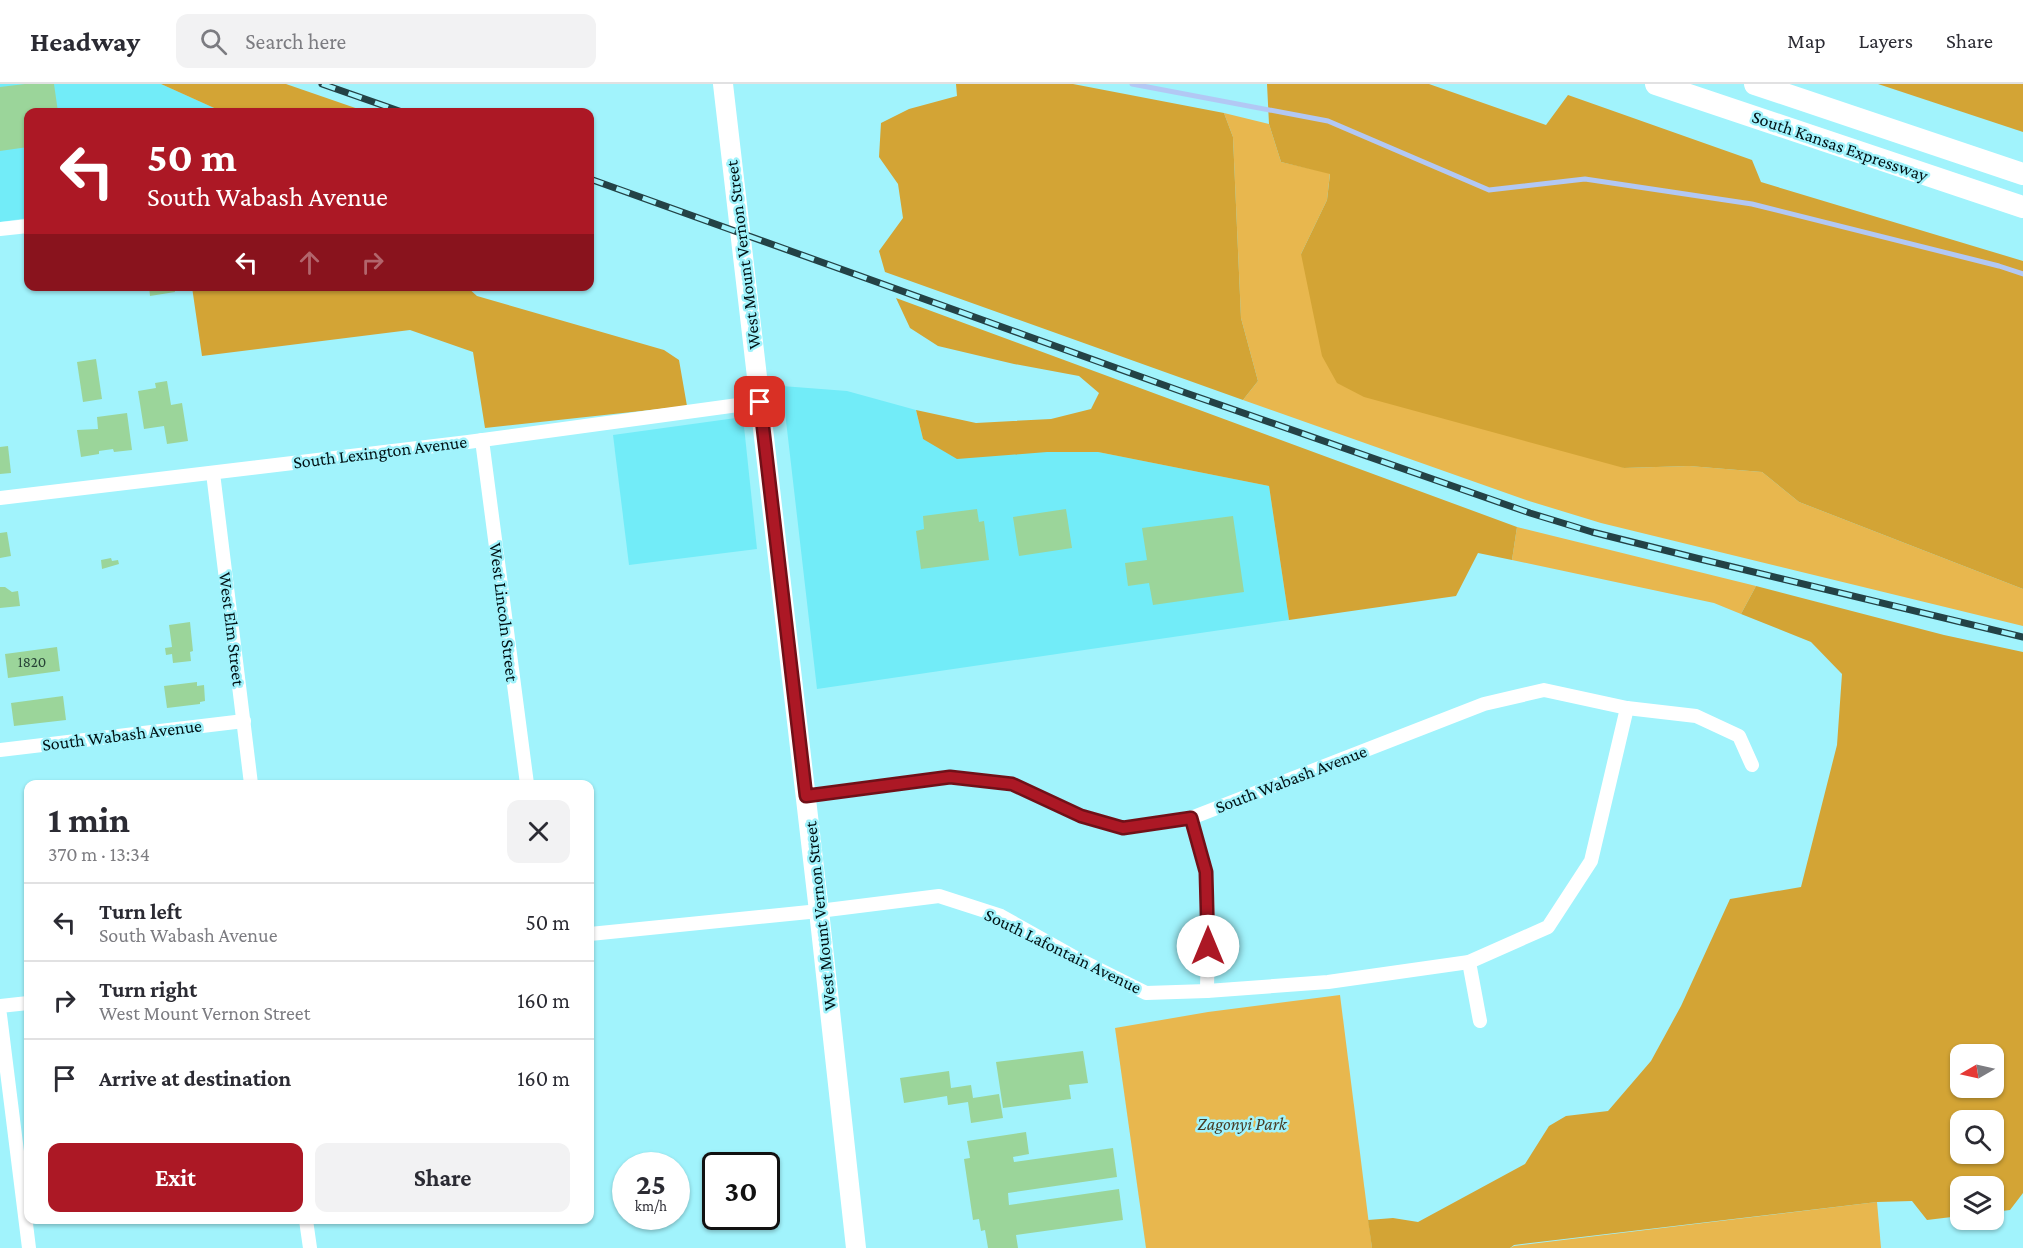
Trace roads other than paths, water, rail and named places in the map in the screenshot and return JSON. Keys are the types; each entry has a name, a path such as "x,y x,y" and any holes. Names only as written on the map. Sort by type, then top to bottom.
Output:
{"main road":[{"name":"South Kansas Expressway","path":"1656,84 2023,207"},
{"name":"South Kansas Expressway","path":"1755,84 2023,174"}],"street":[{"name":"West Mount Vernon Street","path":"723,84 856,1248"},
{"path":"0,229 24,226"},
{"name":"South Lexington Avenue","path":"0,498 482,440 760,402"},
{"name":"West Lincoln Street","path":"482,440 525,780"},
{"name":"West Elm Street","path":"213,473 251,780"},
{"name":"South Wabash Avenue","path":"806,796 950,777 1012,784 1081,816 1123,828 1191,818 1484,704 1544,690 1627,708 1696,716 1739,736 1752,765"},
{"name":"South Lafontain Avenue","path":"594,934 819,911 939,896 1001,916 1076,958 1146,993 1207,992 1328,982 1469,962 1548,927 1591,861 1627,708"},
{"name":"South Wabash Avenue","path":"0,750 244,721"},
{"path":"1191,818 1206,872 1207,992"},
{"path":"1469,962 1480,1021"},
{"path":"0,1006 24,1003"},
{"path":"0,1015 24,1208"},
{"path":"26,1224 29,1248"},
{"path":"307,1224 310,1248"}],"waterway":[{"path":"1132,84 1328,121 1489,190 1585,179 1752,204 2023,274"}],"railway":[{"path":"322,84 391,108"},
{"path":"594,180 1186,393 1530,513 1592,532 2023,637"}],"park label":[{"name":"Zagonyi Park","path":"1242,1124"}]}
